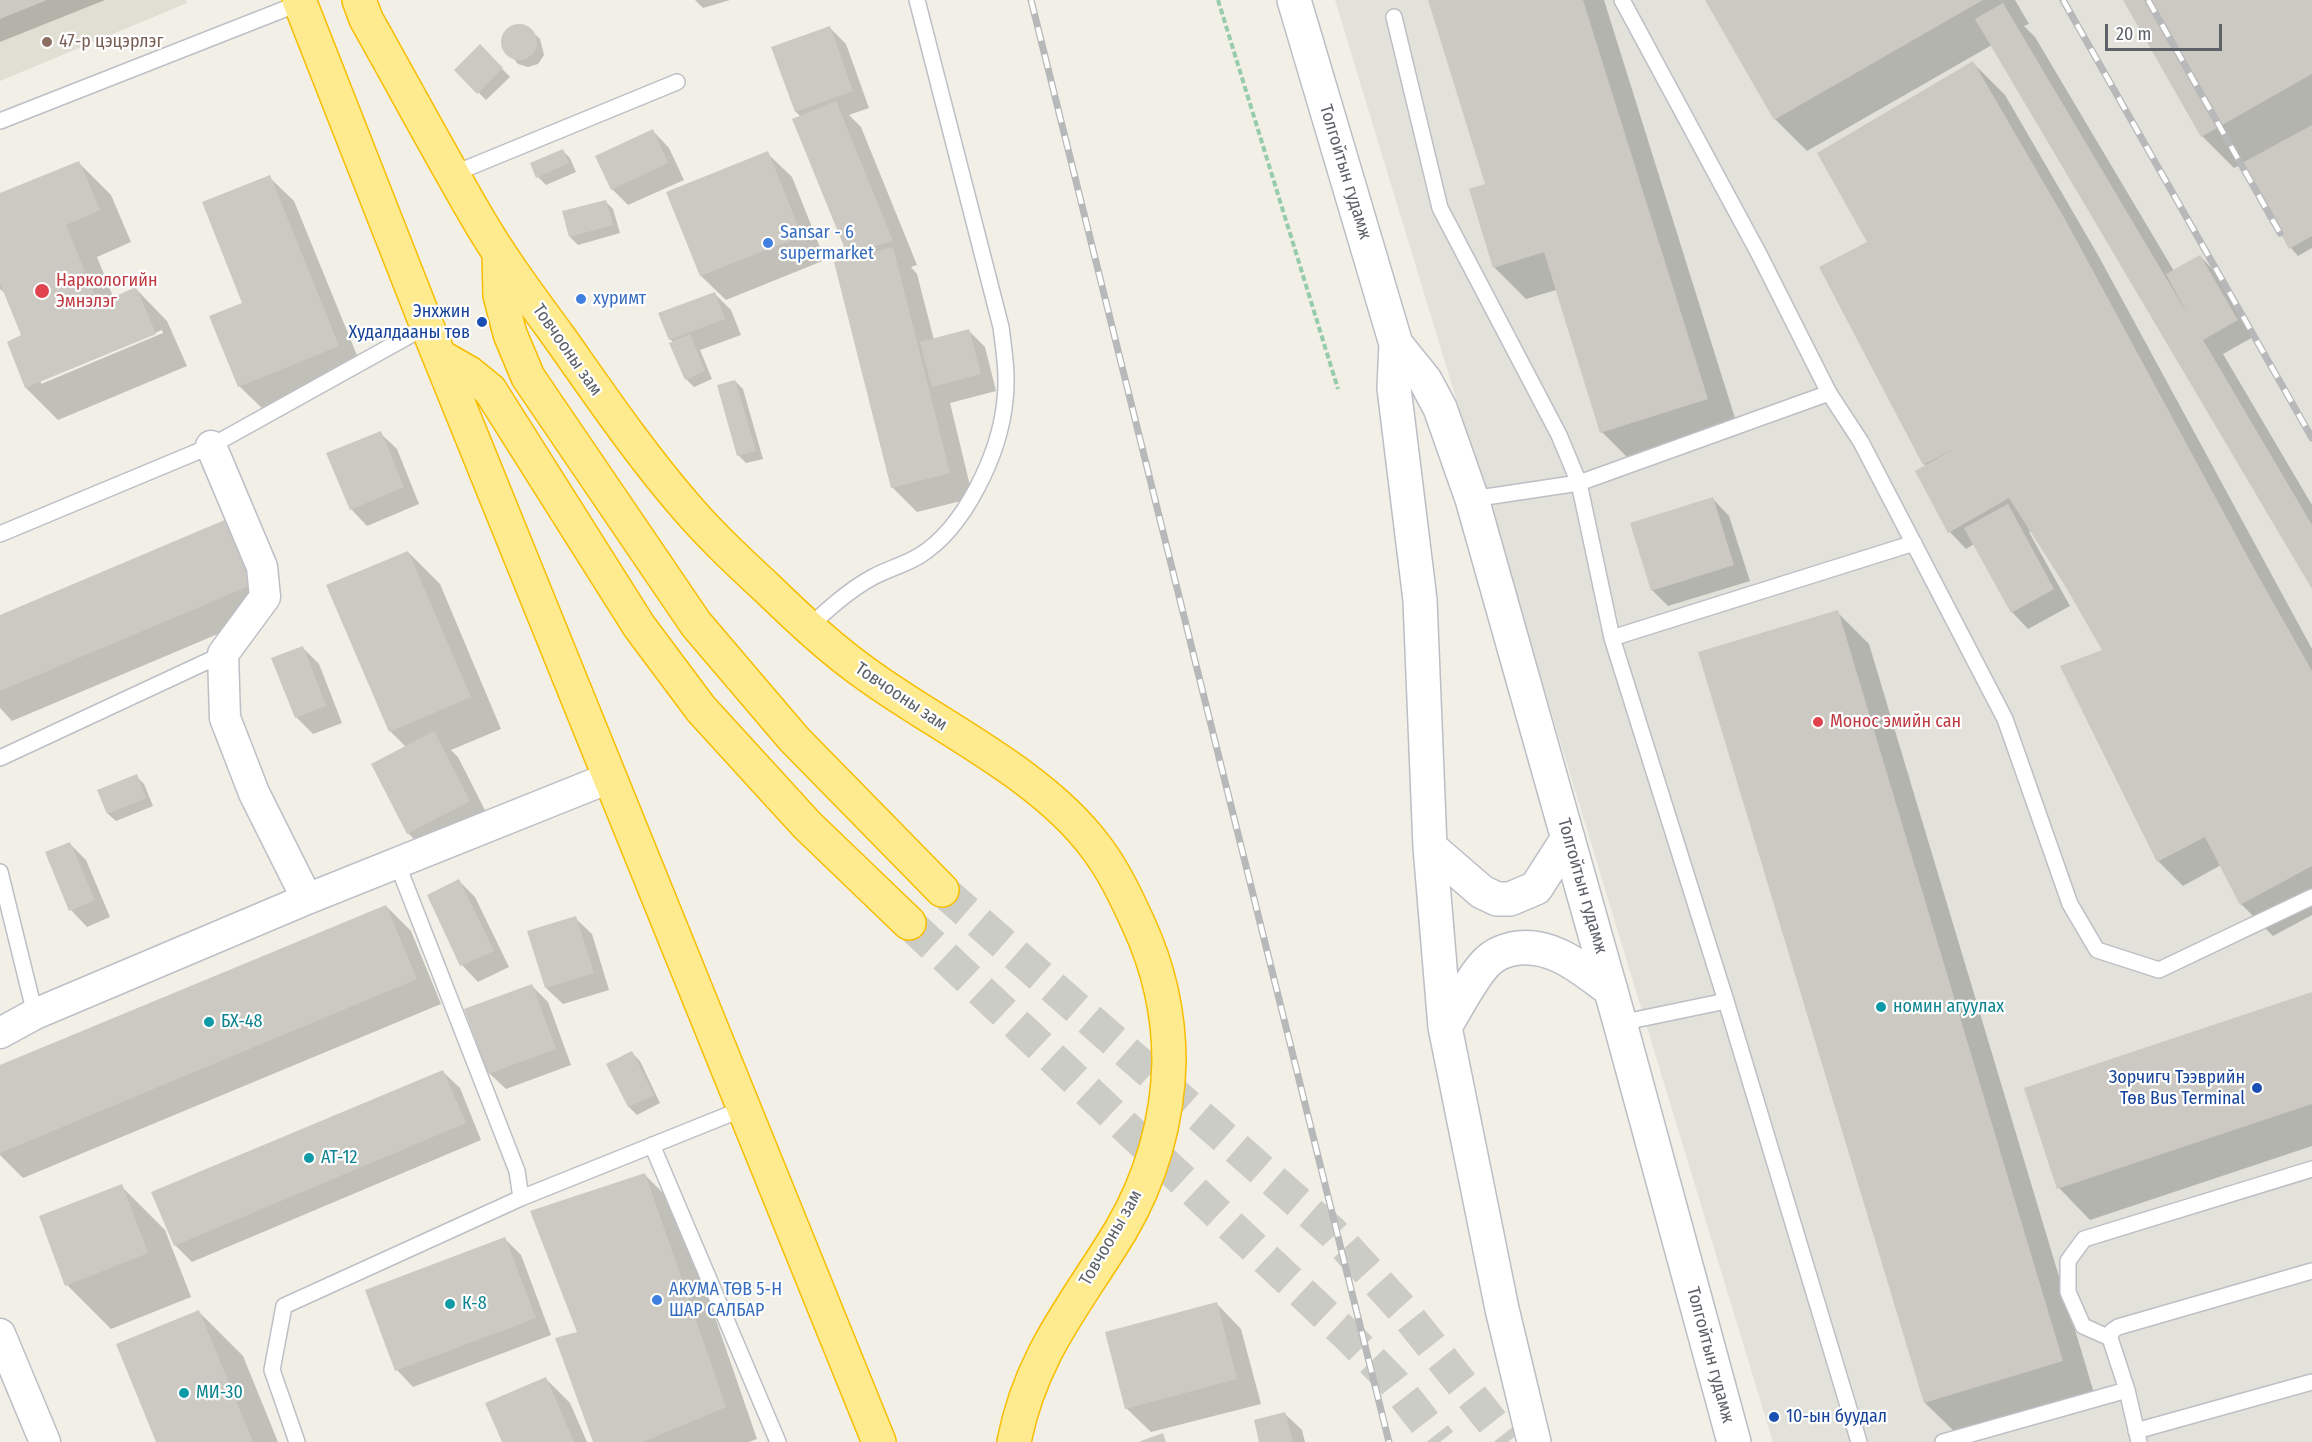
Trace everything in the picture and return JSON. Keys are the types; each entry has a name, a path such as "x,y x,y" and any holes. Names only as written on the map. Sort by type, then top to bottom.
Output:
{"highway":[{"name":"Товчооны зам","path":"359,0 366,19 499,253 592,386 655,469 709,532 808,628 866,675 1014,772 1070,817 1095,845 1113,873 1145,939 1155,968 1168,1032 1169,1066 1160,1132 1150,1167 1123,1226 1054,1332 1040,1360 1027,1392 1014,1442"},
{"path":"299,1 427,326 879,1442"},
{"path":"499,253 500,295 510,334 528,377 696,624 794,739 942,890"},
{"path":"441,357 469,373 490,390 639,626 701,709 807,825 909,923"}],"main road":[{"name":"Толгойтын гудамж","path":"1294,0 1396,344 1394,388 1420,600 1430,847 1445,1027 1502,1309 1534,1442"},
{"name":"Толгойтын гудамж","path":"1396,344 1425,380 1440,408 1472,499 1611,990 1734,1442"},
{"path":"1430,847 1482,892 1497,899 1510,899 1536,888 1568,838"},
{"path":"1445,1027 1488,960 1505,951 1524,946 1550,951 1565,957 1611,990"}],"street":[{"path":"211,446 262,567 265,597 223,654 225,718 254,793 307,899"},
{"path":"0,1033 35,1014 307,899 609,778"},
{"path":"0,1334 45,1442"}],"lane":[{"path":"808,628 849,593 874,577 920,556 956,521 973,495 988,464 998,436 1005,401 1006,364 1001,327 917,0"},
{"path":"1622,0 1759,254 1829,393 1861,442 2005,719 2070,904 2097,950 2159,970 2312,897"},
{"path":"0,121 299,1"},
{"path":"1394,17 1440,208 1559,435 1579,483 1612,638 1726,1001 1859,1442"},
{"path":"453,174 677,82"},
{"path":"0,534 211,446 427,326"},
{"path":"1472,499 1579,483 1829,393"},
{"path":"1612,638 1914,543"},
{"path":"0,758 223,654"},
{"path":"397,863 517,1171 521,1198"},
{"path":"0,872 35,1014"},
{"path":"1620,1023 1726,1001"},
{"path":"297,1442 272,1370 284,1306 521,1198 745,1108"},
{"path":"652,1145 777,1442"},
{"path":"2110,1338 2083,1326 2068,1292 2068,1261 2084,1239 2312,1169"},
{"path":"2312,1270 2118,1327 2112,1331 2110,1338 2127,1390 2137,1436 2312,1382"},
{"path":"1943,1442 2127,1390"}],"path":[{"path":"1218,0 1338,389"}],"shaded area":[{"name":"47-р цэцэрлэг","path":"0,0 186,0 187,3 0,81"},
{"path":"1335,0 2312,0 2312,1442 1773,1442"}],"building":[{"path":"0,0 47,0 0,19"},
{"path":"1428,0 1583,0 1708,399 1600,433 1544,252 1493,268 1469,189 1485,184"},
{"path":"1705,0 1983,0 1774,120"},
{"path":"2123,0 2312,0 2312,74 2201,137"},
{"path":"2003,3 2188,315 2166,274 2200,255 2238,320 2203,340 2312,525 2312,589 1975,19"},
{"path":"519,24 532,29 537,42 532,55 519,60 506,55 501,42 506,29"},
{"path":"830,26 853,91 795,112 771,47"},
{"path":"480,44 503,68 477,94 454,70"},
{"path":"1973,61 2066,221 2312,671 2312,866 2240,905 2205,837 2157,862 2060,666 2102,650 2064,584 2009,498 1948,533 1915,471 1954,449 1923,465 1819,267 1867,242 1817,153"},
{"path":"836,101 893,241 847,254 792,119"},
{"path":"2312,125 2312,236 2289,249 2242,163"},
{"path":"653,129 668,163 611,190 595,156"},
{"path":"563,149 569,163 536,178 530,163"},
{"path":"768,151 802,236 700,276 666,192"},
{"path":"79,161 100,210 66,225 98,304 136,287 156,334 25,388 7,342 21,335 0,283 0,193"},
{"path":"270,175 339,346 238,387 209,316 242,303 202,202"},
{"path":"606,200 613,225 569,237 562,211"},
{"path":"893,247 950,473 891,488 834,262"},
{"path":"715,292 725,319 669,340 658,313"},
{"path":"969,329 981,374 932,387 920,342"},
{"path":"690,334 705,371 685,380 669,343"},
{"path":"735,380 756,451 737,456 717,385"},
{"path":"381,431 404,487 350,510 326,453"},
{"path":"1713,497 1734,565 1651,591 1630,523"},
{"path":"2008,504 2054,589 2011,613 1964,528"},
{"path":"227,519 254,584 0,691 0,615"},
{"path":"408,551 471,697 389,732 326,585"},
{"name":"номин агуулах","path":"1838,610 2063,1361 1924,1403 1698,652"},
{"path":"303,646 326,706 295,718 271,658"},
{"path":"434,731 470,801 407,834 371,764"},
{"path":"137,774 146,798 107,814 97,790"},
{"path":"70,842 95,900 69,911 45,852"},
{"path":"459,879 494,951 460,966 427,895"},
{"name":"БХ-48","path":"386,905 417,979 0,1153 0,1065"},
{"path":"576,916 594,973 545,988 527,931"},
{"path":"532,984 556,1049 488,1074 464,1009"},
{"path":"2312,992 2312,1104 2057,1189 2024,1088"},
{"path":"632,1051 654,1095 628,1107 606,1064"},
{"name":"АТ-12","path":"443,1070 466,1123 174,1246 151,1192"},
{"path":"645,1173 726,1407 643,1442 593,1442 555,1338 577,1332 530,1211"},
{"path":"122,1184 148,1253 65,1286 39,1216"},
{"name":"К-8","path":"505,1237 536,1318 395,1371 365,1290"},
{"path":"1217,1302 1237,1379 1125,1409 1105,1332"},
{"name":"МИ-30","path":"199,1310 253,1442 156,1442 116,1344"},
{"path":"546,1377 574,1442 502,1442 485,1403"},
{"path":"1285,1412 1293,1442 1259,1442 1254,1420"},
{"path":"1163,1433 1166,1442 1138,1442"}],"tunnel":[{"path":"942,890 1332,1232 1403,1310 1508,1442"},
{"path":"909,923 1347,1335 1394,1383 1440,1442"}],"railway":[{"path":"1031,0 1389,1442"},
{"path":"2063,0 2312,438"},
{"path":"2148,0 2280,233"}],"place":[{"name":"47-р цэцэрлэг","path":"47,42"},
{"name":"Sansar - 6 supermarket","path":"768,243"},
{"name":"Наркологийн Эмнэлэг","path":"42,291"},
{"name":"хуримт","path":"581,299"},
{"name":"Энхжин Худалдааны төв","path":"482,322"},
{"name":"Монос эмийн сан","path":"1818,722"},
{"name":"номин агуулах","path":"1881,1007"},
{"name":"БХ-48","path":"209,1022"},
{"name":"Зорчигч Тээврийн Төв Bus Terminal","path":"2257,1088"},
{"name":"АТ-12","path":"309,1158"},
{"name":"АКУМА ТӨВ 5-Н ШАР САЛБАР","path":"657,1300"},
{"name":"К-8","path":"450,1304"},
{"name":"МИ-30","path":"184,1393"},
{"name":"10-ын буудал","path":"1774,1417"}]}
